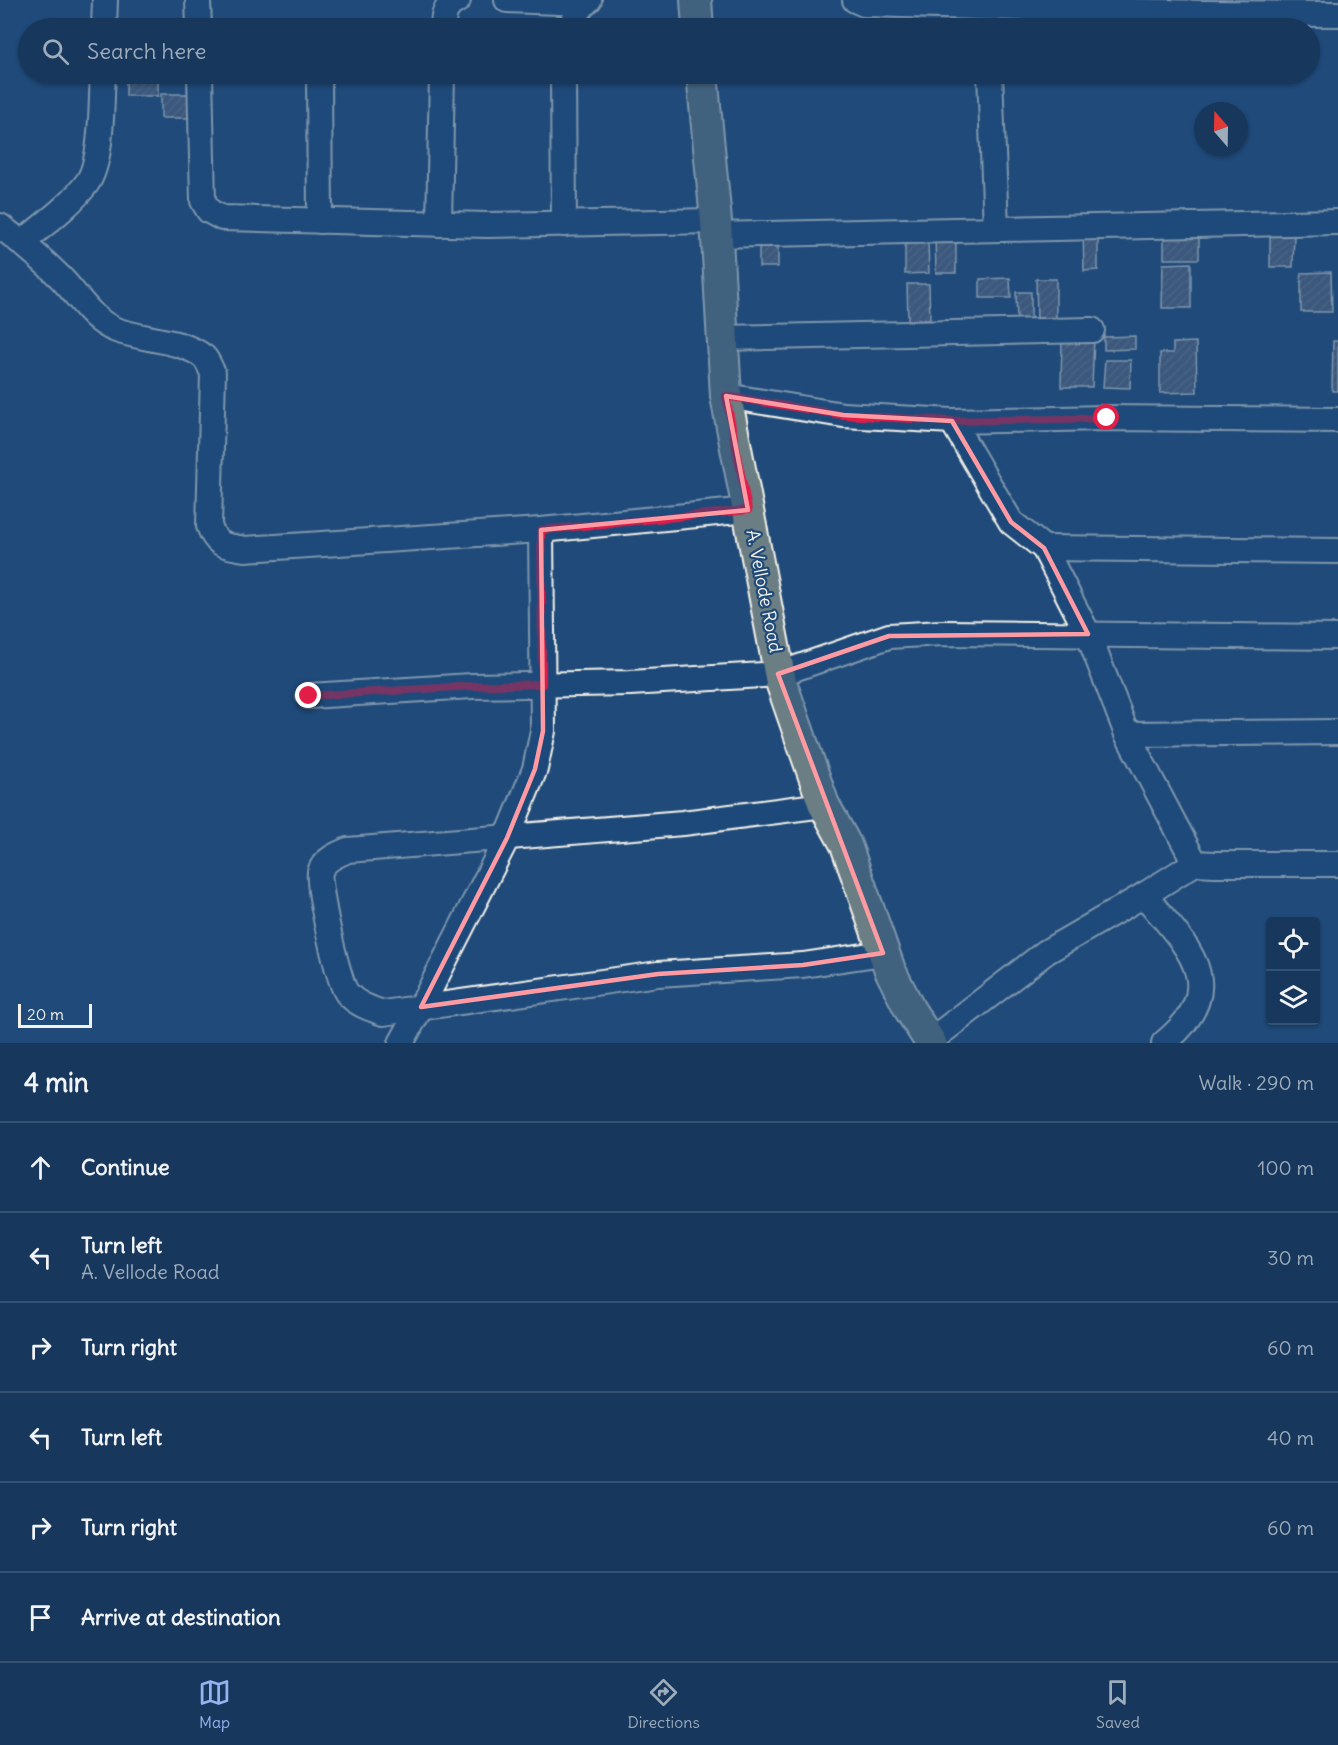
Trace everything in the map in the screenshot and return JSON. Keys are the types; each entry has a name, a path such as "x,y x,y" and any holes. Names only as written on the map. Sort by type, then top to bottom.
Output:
{"main road":[{"path":"696,0 697,18"},
{"name":"A. Vellode Road","path":"703,84 716,228 726,396 779,674 824,805 846,845 890,970 910,1010 931,1042"}],"street":[{"path":"104,18 105,0"},
{"path":"198,0 199,18"},
{"path":"443,18 450,4 458,0"},
{"path":"507,0 587,2"},
{"path":"855,0 864,4 988,18 1203,13 1338,14"},
{"path":"577,18 587,2"},
{"path":"22,243 68,204 89,182 99,152 102,84"},
{"path":"200,84 203,201 209,211 222,218 716,228 996,229 1338,222"},
{"path":"319,84 320,221"},
{"path":"439,224 442,84"},
{"path":"563,84 564,224"},
{"path":"990,84 996,229"},
{"path":"0,226 60,277 102,323 116,330 188,348 206,358 213,373 209,526 213,539 221,545 245,549 541,530 748,510"},
{"path":"722,338 1092,330"},
{"path":"726,396 843,415 952,421 1107,418 1338,420"},
{"path":"952,421 1011,522 1044,548 1088,634 1127,734 1195,862"},
{"path":"401,1043 422,1007 507,838 535,769 543,731 541,530"},
{"path":"1044,548 1338,551"},
{"path":"309,696 472,686 630,683 779,674 888,636 942,633 1338,636"},
{"path":"1127,734 1338,732"},
{"path":"824,805 683,823 348,850 331,857 320,871 320,890 339,976 345,992 363,1006 382,1013 658,974 803,965 883,953"},
{"path":"931,1042 1046,952 1144,895 1195,862 1338,864"},
{"path":"1144,895 1180,938 1196,963 1200,987 1192,1013 1176,1033 1164,1043"}],"highlighted area":[{"path":"726,396 843,415 952,421 1011,522 1044,548 1088,634 889,636 778,674 883,953 803,965 658,974 421,1007 507,838 535,769 543,731 541,530 748,510"}],"building":[{"path":"126,84 158,84 158,96 126,96"},
{"path":"161,94 196,94 196,118 161,118"},
{"path":"1164,230 1199,230 1199,259 1164,259"},
{"path":"1083,232 1098,232 1098,270 1084,271"},
{"path":"1270,234 1294,234 1293,267 1270,267"},
{"path":"956,235 956,273 936,273 935,236"},
{"path":"905,240 928,240 929,273 905,274"},
{"path":"759,242 778,242 778,267 759,267"},
{"path":"1191,263 1191,308 1162,308 1163,264"},
{"path":"1331,272 1332,312 1301,312 1301,273"},
{"path":"1010,278 1011,298 980,298 980,279"},
{"path":"1036,279 1056,279 1056,319 1037,319"},
{"path":"907,284 929,284 930,320 908,320"},
{"path":"1016,292 1031,292 1031,320 1017,321"},
{"path":"1062,336 1094,337 1092,387 1061,387"},
{"path":"1135,336 1135,349 1104,350 1104,337"},
{"path":"1333,341 1338,341 1338,391 1332,391"},
{"path":"1196,342 1197,392 1160,393 1160,353 1173,353 1173,343"},
{"path":"1105,360 1131,360 1130,388 1103,387"}],"route":[{"path":"309,696 542,684 541,530 748,510 726,396 843,415 952,421 1107,418"}]}
